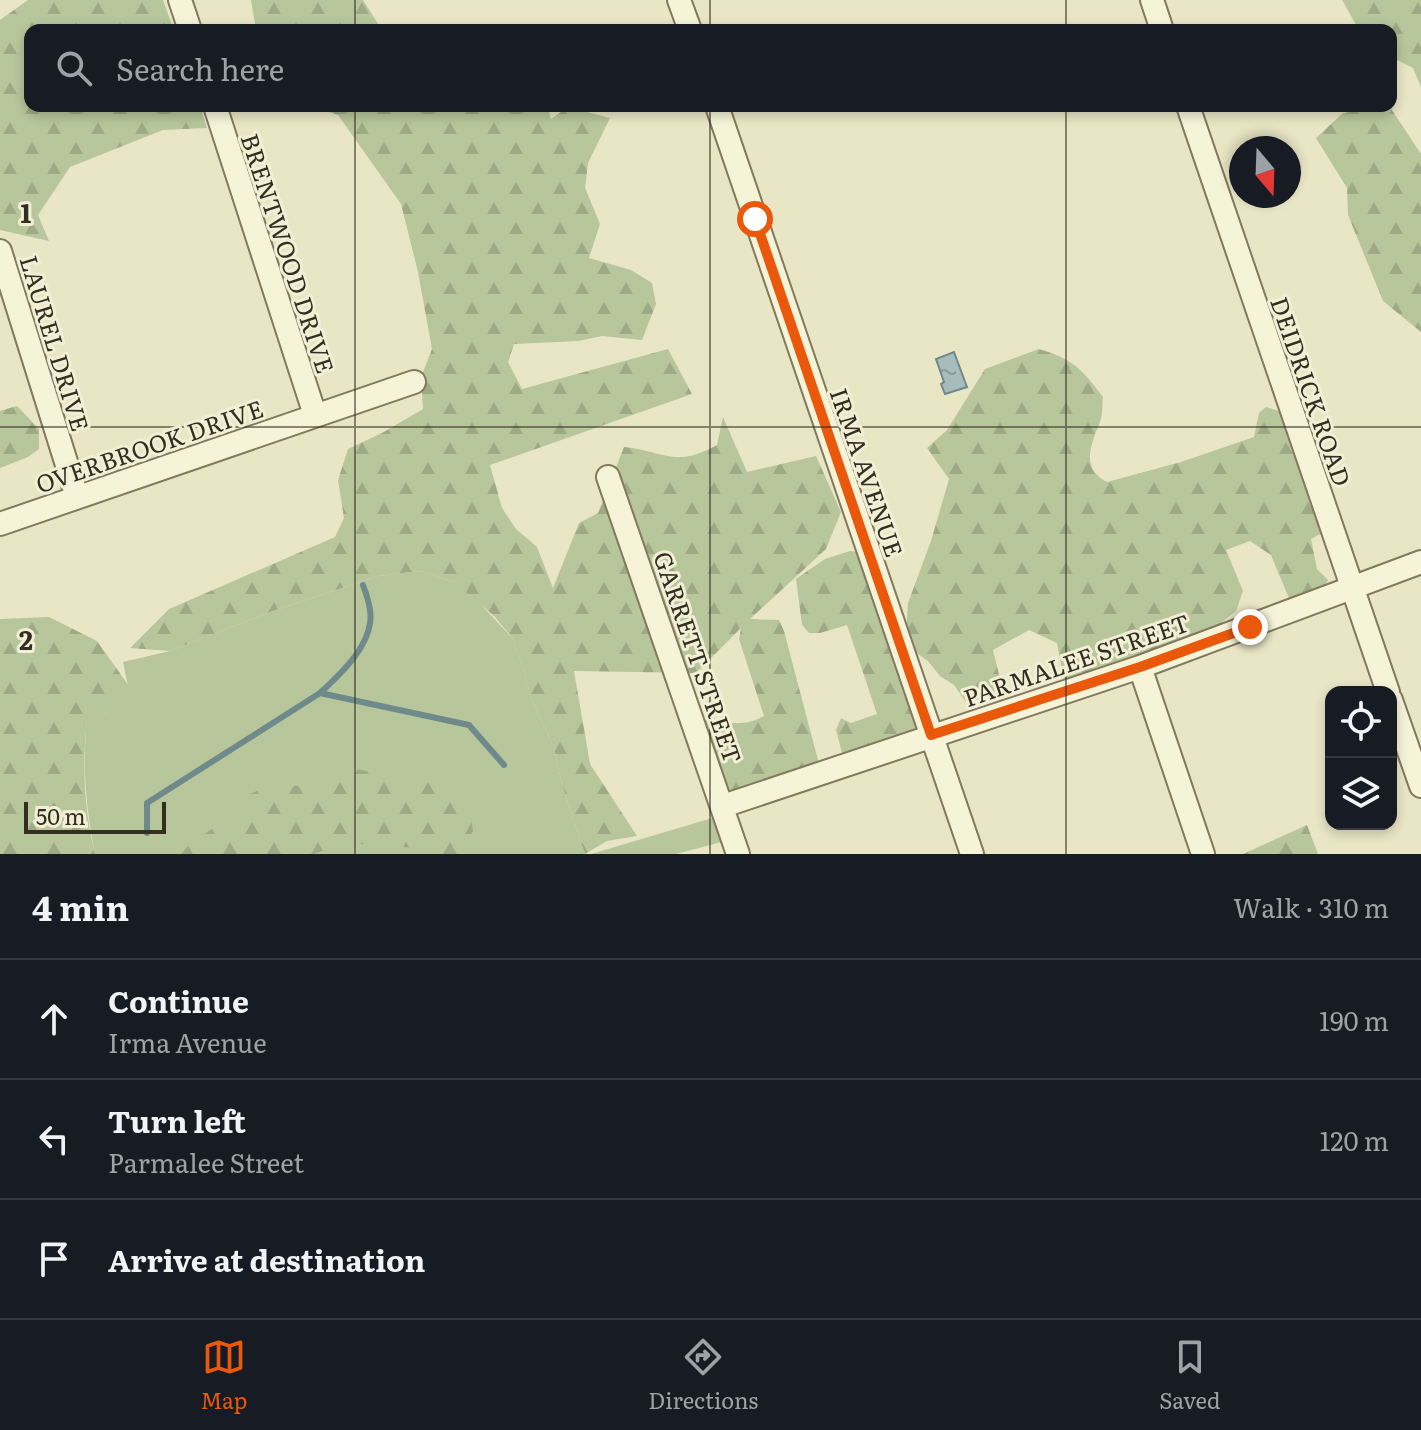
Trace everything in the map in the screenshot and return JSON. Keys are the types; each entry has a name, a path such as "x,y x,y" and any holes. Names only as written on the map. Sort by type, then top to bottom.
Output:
{"street":[{"path":"180,0 188,24"},
{"path":"679,0 688,24"},
{"path":"1152,0 1160,24"},
{"name":"BRENTWOOD DRIVE","path":"217,112 315,415"},
{"name":"IRMA AVENUE","path":"719,112 972,854"},
{"name":"DEIDRICK ROAD","path":"1190,112 1386,686"},
{"name":"LAUREL DRIVE","path":"0,251 77,497"},
{"name":"OVERBROOK DRIVE","path":"0,524 414,382"},
{"name":"GARRETT STREET","path":"608,477 738,854"},
{"name":"PARMALEE STREET","path":"723,806 1140,667 1421,562"},
{"path":"1140,667 1203,854"},
{"path":"1397,717 1421,786"}],"green space":[{"path":"28,0 163,0 172,24 24,24 24,112 202,112 207,128 163,130 70,167 38,215 49,241 0,230 0,20"},
{"path":"251,0 363,0 378,24 255,24"},
{"path":"1342,0 1421,0 1421,87 1413,68 1397,60 1397,24 1356,24"},
{"path":"329,112 549,112 551,119 561,112 587,112 610,118 588,163 585,188 600,224 589,258 631,270 652,283 656,304 642,340 602,336 578,341 514,344 508,362 522,389 668,349 692,394 490,465 502,508 516,529 537,547 553,588 579,523 598,513 624,447 671,456 691,456 717,445 723,417 747,472 816,456 841,512 826,549 750,619 779,620 819,764 729,796 703,732 707,716 736,723 764,716 739,639 741,628 696,673 574,671 590,764 637,836 607,841 585,854 562,785 554,747 533,703 514,640 494,616 454,582 420,571 378,576 273,611 170,651 130,648 169,609 335,537 344,518 338,480 348,449 423,409 421,377 432,349 418,272 401,204 338,115"},
{"path":"1393,112 1421,154 1421,332 1383,301 1348,215 1347,188 1316,138 1343,113"},
{"path":"1039,349 1076,366 1103,397 1101,419 1090,455 1093,470 1107,482 1181,462 1254,437 1259,413 1266,407 1279,411 1324,532 1311,539 1317,569 1328,580 1322,593 1291,603 1271,555 1250,541 1226,550 1243,591 1236,611 1221,623 1217,632 1065,684 1057,643 1029,630 993,650 1004,695 966,702 954,685 915,652 906,635 908,603 949,479 927,448 947,430 985,369"},
{"path":"17,406 39,429 39,449 0,468 0,411"},
{"path":"850,551 861,552 931,735 845,764 836,730 841,718 851,723 877,714 847,625 809,633 802,625 796,579 825,559"},
{"path":"420,571 454,582 472,595 514,640 533,703 554,747 562,785 585,854 95,854 86,787 87,719 104,715 128,686 123,662 170,651 273,611 378,576"},
{"path":"49,617 97,641 129,686 104,715 87,720 85,787 95,854 0,854 0,619"},
{"path":"342,765 442,786 463,795 469,807 473,831 459,854 431,854 428,850 345,843 314,854 181,854 213,828 242,812 250,794 270,785 297,786"},
{"path":"726,814 733,839 676,854 591,854"},
{"path":"1307,825 1318,854 1243,854"}],"water":[{"path":"954,352 967,387 945,394 936,359"}],"waterway":[{"path":"147,833 147,803 320,693 347,666 362,645 370,622 370,607 363,585"},
{"path":"320,693 469,725 504,765"}],"route":[{"path":"755,219 931,735 1140,667 1250,627"}]}
